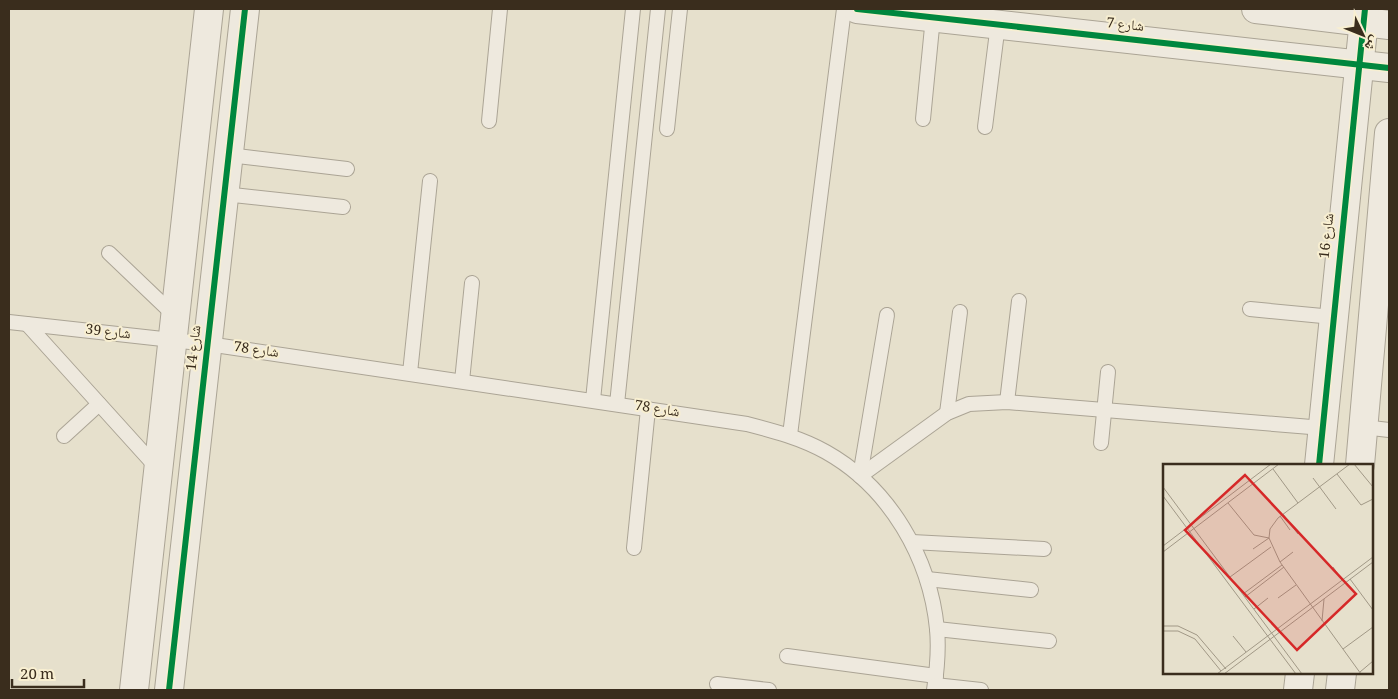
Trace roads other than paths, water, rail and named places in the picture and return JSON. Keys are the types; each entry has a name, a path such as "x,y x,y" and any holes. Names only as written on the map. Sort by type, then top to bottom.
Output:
{"street":[{"name":"شارع 14","path":"134,690 209,9"},
{"name":"شارع 14","path":"169,690 245,9"},
{"name":"شارع 7","path":"857,9 1389,68"},
{"path":"1256,9 1373,18"},
{"name":"شارع 16","path":"1319,464 1337,272 1360,64 1373,18"},
{"path":"1360,464 1389,133"},
{"path":"1337,272 1376,276"},
{"path":"1298,690 1300,674"},
{"path":"1340,690 1342,674"}],"lane":[{"path":"489,121 500,9"},
{"path":"592,400 633,9"},
{"path":"617,404 658,9"},
{"path":"668,129 680,9"},
{"path":"790,435 844,9"},
{"path":"923,118 934,17"},
{"path":"985,127 998,24"},
{"path":"228,155 347,169"},
{"path":"410,374 430,181"},
{"path":"224,194 343,207"},
{"path":"110,254 174,328"},
{"path":"462,381 472,283"},
{"path":"1007,402 1019,301"},
{"path":"1250,309 1333,318"},
{"path":"947,413 960,312"},
{"path":"860,476 887,315"},
{"name":"شارع 39","path":"9,322 174,328 208,344"},
{"path":"27,324 158,470"},
{"name":"شارع 78","path":"208,344 747,424 790,435 826,452 860,476 889,506 912,542 927,579 937,629 935,684"},
{"path":"1101,442 1108,372"},
{"path":"860,476 947,413 969,404 1007,402 1323,428"},
{"path":"64,436 99,404"},
{"path":"634,548 648,409"},
{"path":"1363,427 1389,430"},
{"path":"912,542 1044,549"},
{"path":"927,579 1031,590"},
{"path":"937,629 1049,641"},
{"path":"787,656 935,684 981,690"},
{"path":"717,684 769,690"}]}
